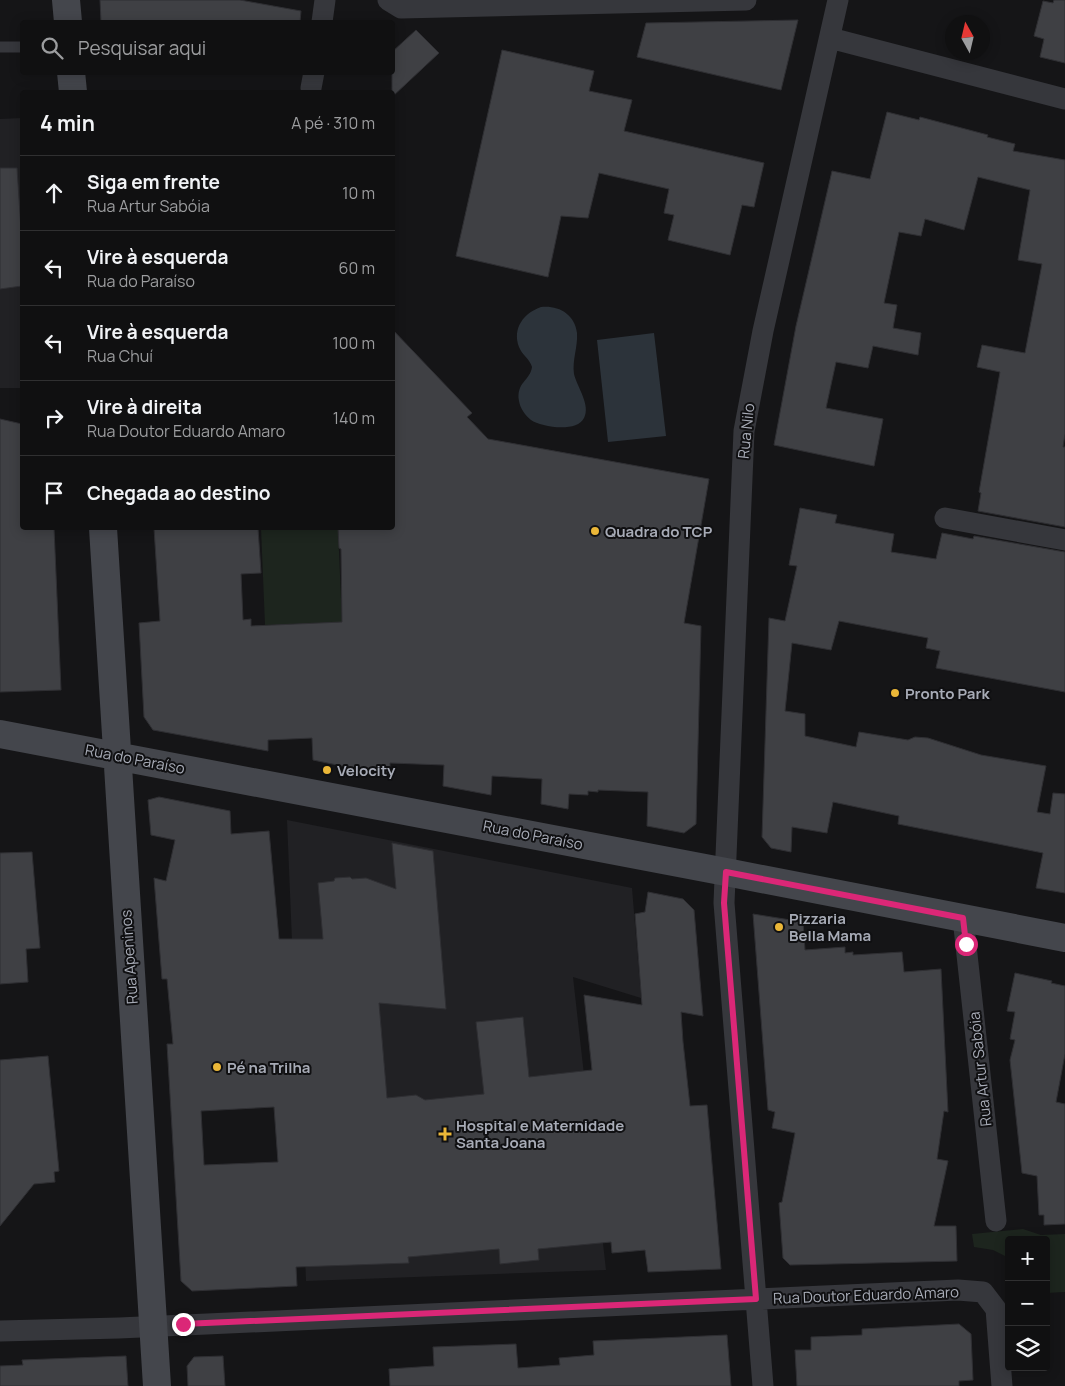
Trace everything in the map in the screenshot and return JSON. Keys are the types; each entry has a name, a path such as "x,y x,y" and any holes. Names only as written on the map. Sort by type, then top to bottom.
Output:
{"street":[{"path":"66,0 68,20"},
{"path":"322,20 325,0"},
{"path":"388,0 401,8 746,0"},
{"name":"Rua Nilo","path":"763,1386 724,903 744,430 762,331 838,0"},
{"path":"830,38 1065,98"},
{"path":"71,75 73,90"},
{"path":"945,518 1065,540"},
{"name":"Rua Apeninos","path":"102,530 157,1386"},
{"name":"Rua do Paraíso","path":"0,734 116,754 1065,938"},
{"name":"Rua Artur Sabóia","path":"963,918 996,1221"},
{"name":"Rua Doutor Eduardo Amaro","path":"0,1331 153,1326 958,1290 984,1292 996,1309 1002,1386"}],"lane":[{"path":"0,47 20,48"}],"shaded area":[{"path":"20,118 20,388 0,388 0,119"},
{"path":"541,307 559,309 565,312 576,326 574,374 585,402 586,413 580,423 574,426 559,427 536,423 527,416 520,404 519,390 529,376 532,367 519,347 517,340 518,328 529,313"},
{"path":"654,333 666,436 608,442 597,340"},
{"path":"261,530 338,530 342,622 265,625"},
{"name":"Hospital e Maternidade Santa Joana","path":"287,820 632,888 641,998 573,977 606,1270 306,1281"},
{"path":"1023,1229 1041,1235 1065,1234 1065,1292 1050,1293 1050,1236 1005,1236 1005,1256 993,1250 974,1247 972,1234"}],"building":[{"path":"100,0 240,0 301,11 300,20 101,20"},
{"path":"1054,0 1065,0 1065,63 1040,57 1044,39 1034,36 1043,1 1053,3"},
{"path":"798,20 781,90 637,57 646,23"},
{"path":"416,30 439,53 395,94 395,90 392,90 392,75 395,75 395,49"},
{"path":"502,50 594,71 589,91 632,100 624,131 764,163 754,207 742,205 730,255 668,240 674,215 664,213 669,189 599,173 588,218 561,216 548,277 456,256"},
{"path":"887,112 919,120 920,117 988,135 987,137 1015,144 1013,151 1065,160 1065,434 1063,447 1065,447 1065,527 978,511 981,493 979,492 1000,372 977,367 982,345 1025,353 1042,264 1018,260 1030,190 978,177 964,230 925,219 921,236 899,232 884,303 897,305 893,328 921,333 918,355 873,346 868,368 836,362 826,408 883,419 874,466 774,445 796,326 832,171 870,179"},
{"path":"0,168 17,168 20,214 20,286 0,289"},
{"path":"395,332 472,413 467,417 488,439 709,479 684,623 701,626 696,824 684,833 647,826 648,792 598,790 598,792 588,791 588,795 569,794 568,809 541,804 542,779 492,776 491,795 443,786 444,765 390,763 390,776 313,760 312,738 268,740 268,751 153,730 144,717 139,623 160,621 154,530 258,530 261,573 241,574 243,620 251,619 251,626 342,622 341,549 339,548 338,530 395,530"},
{"path":"0,419 20,424 20,530 54,530 61,690 0,692"},
{"path":"800,508 837,515 835,523 894,534 891,552 936,559 942,533 973,539 974,536 1065,552 1065,692 936,668 940,651 926,648 928,638 839,621 831,650 792,643 785,711 805,714 805,736 856,747 859,732 908,740 915,737 928,738 981,755 1046,766 1037,812 1050,814 1053,793 1065,794 1065,893 1036,888 1043,853 898,824 899,816 833,802 827,833 792,827 791,852 771,848 762,837 769,618 785,621 797,566 789,565"},
{"path":"159,797 230,811 231,834 269,831 279,939 323,939 318,883 334,881 335,878 366,878 396,889 392,843 433,851 446,1009 379,1003 387,1098 416,1095 425,1100 484,1094 476,1022 523,1017 529,1077 592,1070 584,995 642,1005 635,914 645,912 648,892 683,899 694,910 703,1016 681,1012 683,1042 690,1106 707,1105 721,1269 648,1272 645,1250 612,1253 611,1242 538,1249 539,1260 500,1264 499,1249 408,1257 409,1263 296,1267 297,1286 192,1291 181,1281 167,1044 173,1044 167,979 162,979 154,878 166,881 175,840 151,835 148,800","holes":["274,1107 278,1162 204,1165 201,1111"]},
{"path":"32,852 40,948 26,949 28,982 0,984 0,853"},
{"path":"753,914 803,922 805,950 845,947 845,953 853,952 853,955 902,952 904,972 941,969 948,1112 944,1111 937,1159 948,1161 934,1226 956,1226 957,1261 790,1265 783,1258 779,1203 782,1202 795,1133 772,1128 775,1112 768,1110"},
{"path":"1015,973 1052,981 1051,983 1065,986 1065,1054 1056,1102 1065,1104 1065,1224 1044,1225 1044,1215 1039,1215 1037,1176 1022,1173 1010,1060 1015,1040 1010,1039 1015,1012 1007,1011"},
{"path":"48,1056 59,1171 54,1172 55,1182 34,1184 0,1226 0,1060"},
{"path":"959,1324 971,1334 973,1380 959,1381 959,1386 797,1386 795,1350 811,1350 811,1337 862,1335 862,1329"},
{"path":"727,1335 731,1386 390,1386 389,1369 434,1366 433,1347 516,1344 518,1368 560,1365 559,1358 594,1355 593,1341"},
{"path":"126,1356 128,1386 0,1386 0,1366 23,1365 22,1360"},
{"path":"223,1356 225,1386 188,1386 187,1366 194,1357"}],"place":[{"name":"Quadra do TCP","path":"595,531"},
{"name":"Pronto Park","path":"895,693"},
{"name":"Velocity","path":"327,770"},
{"name":"Pizzaria Bella Mama","path":"779,927"},
{"name":"Pé na Trilha","path":"217,1067"},
{"name":"Hospital e Maternidade Santa Joana","path":"445,1134"}],"route":[{"path":"183,1324 756,1299 724,903 726,872 963,918 966,944"}]}
